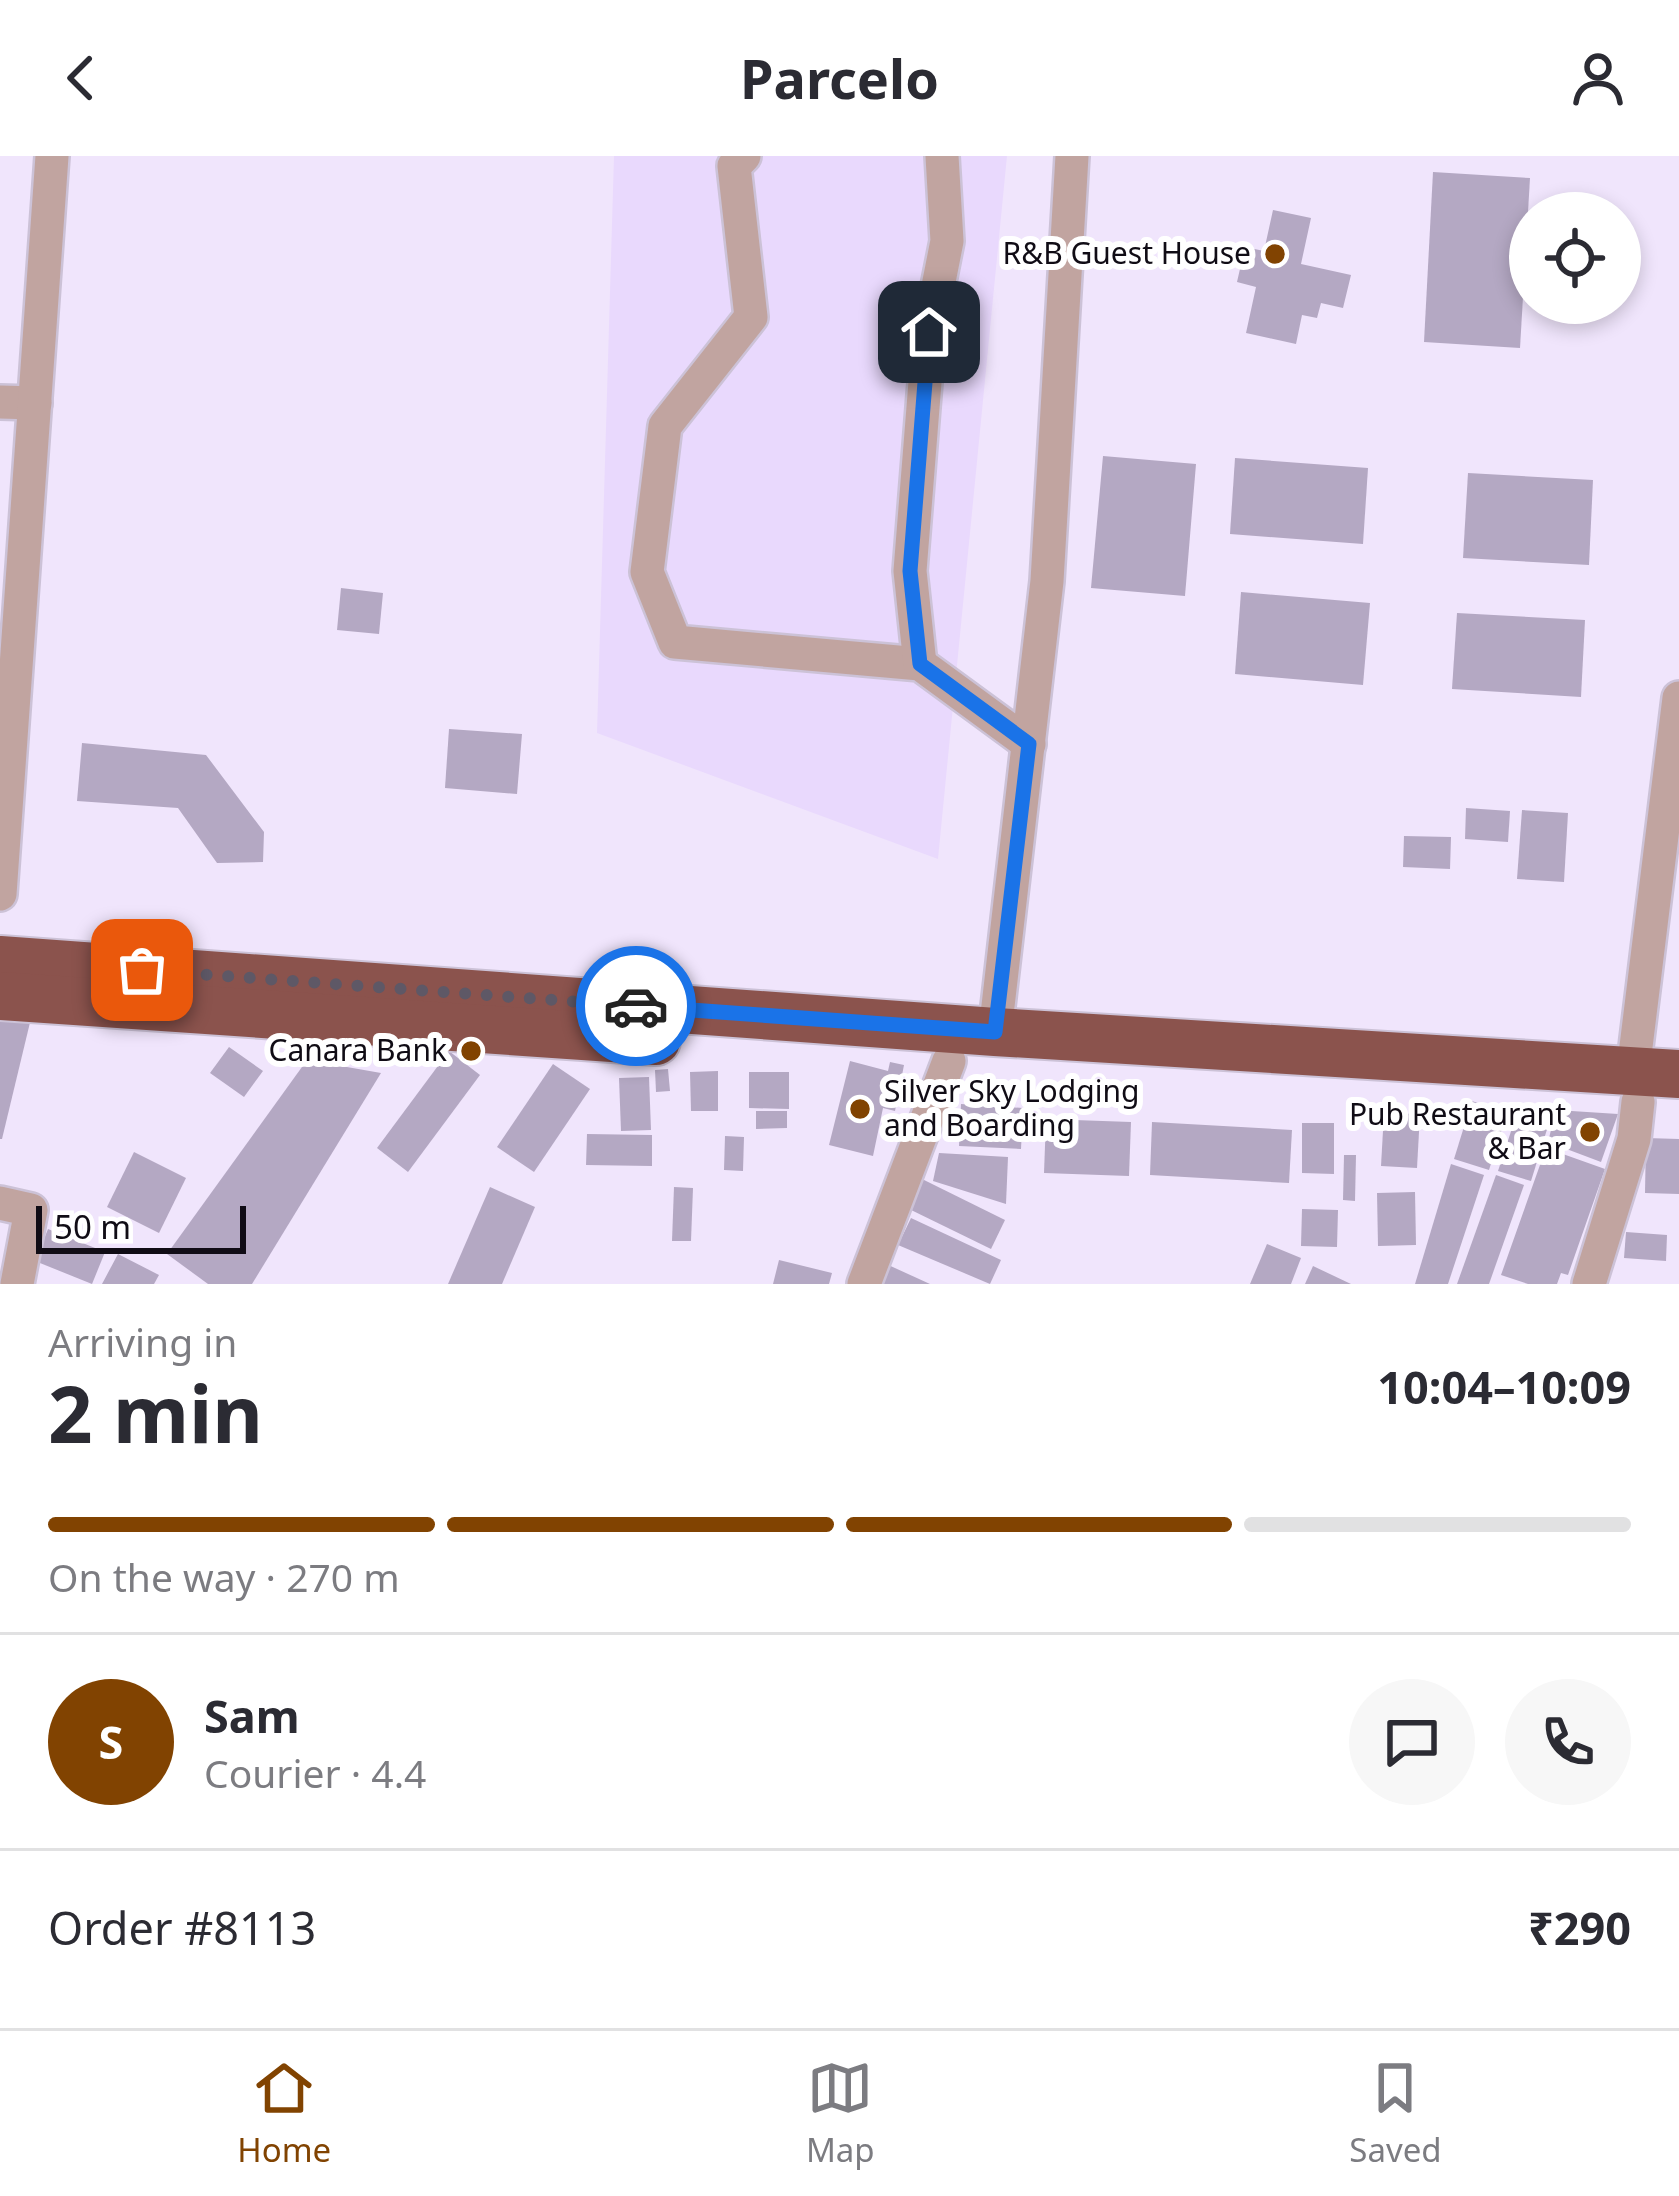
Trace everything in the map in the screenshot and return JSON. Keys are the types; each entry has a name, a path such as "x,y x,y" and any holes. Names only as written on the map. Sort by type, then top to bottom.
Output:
{"highway":[{"path":"0,960 995,1032 1657,1088"},
{"path":"0,996 949,1061 1657,1088"}],"street":[{"path":"0,894 52,156"},
{"path":"745,156 734,166 751,317 665,426 647,572 675,642 920,664 1029,744"},
{"path":"920,664 910,571 929,332 947,241 942,156"},
{"path":"995,1032 1047,581 1072,156"},
{"path":"0,402 35,403"},
{"path":"1589,1284 1634,1139 1657,1088 1679,698"},
{"path":"864,1284 949,1061"},
{"path":"0,1203 31,1210 17,1284"}],"shaded area":[{"path":"614,156 1007,156 938,859 597,733"}],"building":[{"path":"1433,172 1530,178 1529,192 1509,192 1509,324 1521,324 1520,348 1424,342"},
{"path":"1273,210 1311,218 1301,264 1351,275 1343,308 1321,303 1317,318 1302,315 1296,344 1246,333 1256,287 1237,282 1245,247 1264,251"},
{"path":"1103,456 1196,464 1185,596 1091,588"},
{"path":"1235,458 1368,468 1363,544 1230,534"},
{"path":"1468,473 1593,480 1589,565 1463,558"},
{"path":"341,588 383,593 379,634 337,630"},
{"path":"1241,592 1370,603 1363,685 1235,674"},
{"path":"1457,613 1585,620 1581,697 1452,689"},
{"path":"449,729 522,734 517,794 445,788"},
{"path":"82,743 206,755 264,832 263,862 217,863 178,808 77,801"},
{"path":"1466,808 1510,811 1508,842 1465,839"},
{"path":"1522,810 1568,813 1564,882 1517,879"},
{"path":"1404,836 1451,837 1450,869 1403,867"},
{"path":"0,1002 33,1010 2,1139 0,1139"},
{"path":"229,1047 263,1071 244,1097 210,1073"},
{"path":"449,1051 480,1075 408,1172 377,1148"},
{"path":"307,1060 381,1073 252,1284 208,1284 167,1254"},
{"name":"Silver Sky Lodging and Boarding","path":"850,1061 888,1071 890,1062 904,1065 895,1111 883,1108 873,1156 829,1145"},
{"path":"553,1064 590,1089 534,1172 497,1147"},
{"path":"668,1069 670,1091 656,1092 655,1070"},
{"path":"718,1071 718,1111 691,1111 690,1072"},
{"path":"749,1072 789,1072 789,1109 749,1108"},
{"path":"649,1077 651,1130 621,1131 619,1078"},
{"path":"1472,1101 1507,1113 1489,1170 1454,1159"},
{"path":"961,1104 1023,1108 1021,1149 959,1146"},
{"path":"1556,1110 1618,1114 1601,1162 1548,1142"},
{"path":"756,1111 787,1111 787,1128 756,1129"},
{"path":"1384,1113 1420,1114 1417,1168 1381,1166"},
{"path":"1517,1113 1549,1123 1531,1181 1498,1171"},
{"path":"1046,1119 1131,1122 1129,1176 1044,1173"},
{"path":"1152,1122 1292,1130 1289,1183 1150,1175"},
{"path":"1302,1123 1334,1123 1334,1174 1302,1173"},
{"path":"587,1134 652,1135 652,1166 586,1165"},
{"path":"725,1136 744,1137 743,1171 724,1170"},
{"path":"1646,1138 1679,1139 1679,1194 1645,1193"},
{"path":"1546,1148 1605,1169 1568,1275 1561,1273 1557,1284 1528,1284 1501,1275"},
{"path":"134,1152 186,1178 159,1233 107,1207"},
{"path":"939,1153 1008,1157 1006,1204 933,1181"},
{"path":"1344,1155 1356,1155 1355,1201 1343,1200"},
{"path":"1451,1164 1484,1175 1448,1284 1415,1284"},
{"path":"1496,1175 1524,1185 1489,1284 1457,1284"},
{"path":"920,1178 1005,1220 991,1249 907,1208"},
{"path":"490,1187 535,1207 502,1284 448,1284"},
{"path":"674,1187 693,1188 691,1241 672,1241"},
{"path":"1415,1192 1416,1245 1378,1246 1377,1193"},
{"path":"1302,1209 1338,1210 1337,1247 1301,1246"},
{"path":"911,1218 1001,1260 990,1284 898,1245"},
{"path":"48,1229 105,1252 92,1284 35,1261"},
{"path":"1626,1232 1667,1235 1666,1261 1624,1258"},
{"path":"1267,1244 1301,1258 1291,1284 1250,1284"},
{"path":"118,1254 159,1275 154,1284 102,1284"},
{"path":"779,1260 832,1273 829,1284 773,1284"},
{"path":"884,1263 930,1284 875,1284"},
{"path":"1313,1266 1351,1284 1305,1284"}],"way so far":[{"path":"142,970 636,1006"}],"place":[{"name":"R&B Guest House","path":"1275,254"},
{"name":"Canara Bank","path":"471,1051"},
{"name":"Silver Sky Lodging and Boarding","path":"860,1109"},
{"name":"Pub Restaurant & Bar","path":"1590,1132"}],"route":[{"path":"636,1006 995,1032 1029,744 920,664 910,571 929,332"}]}
